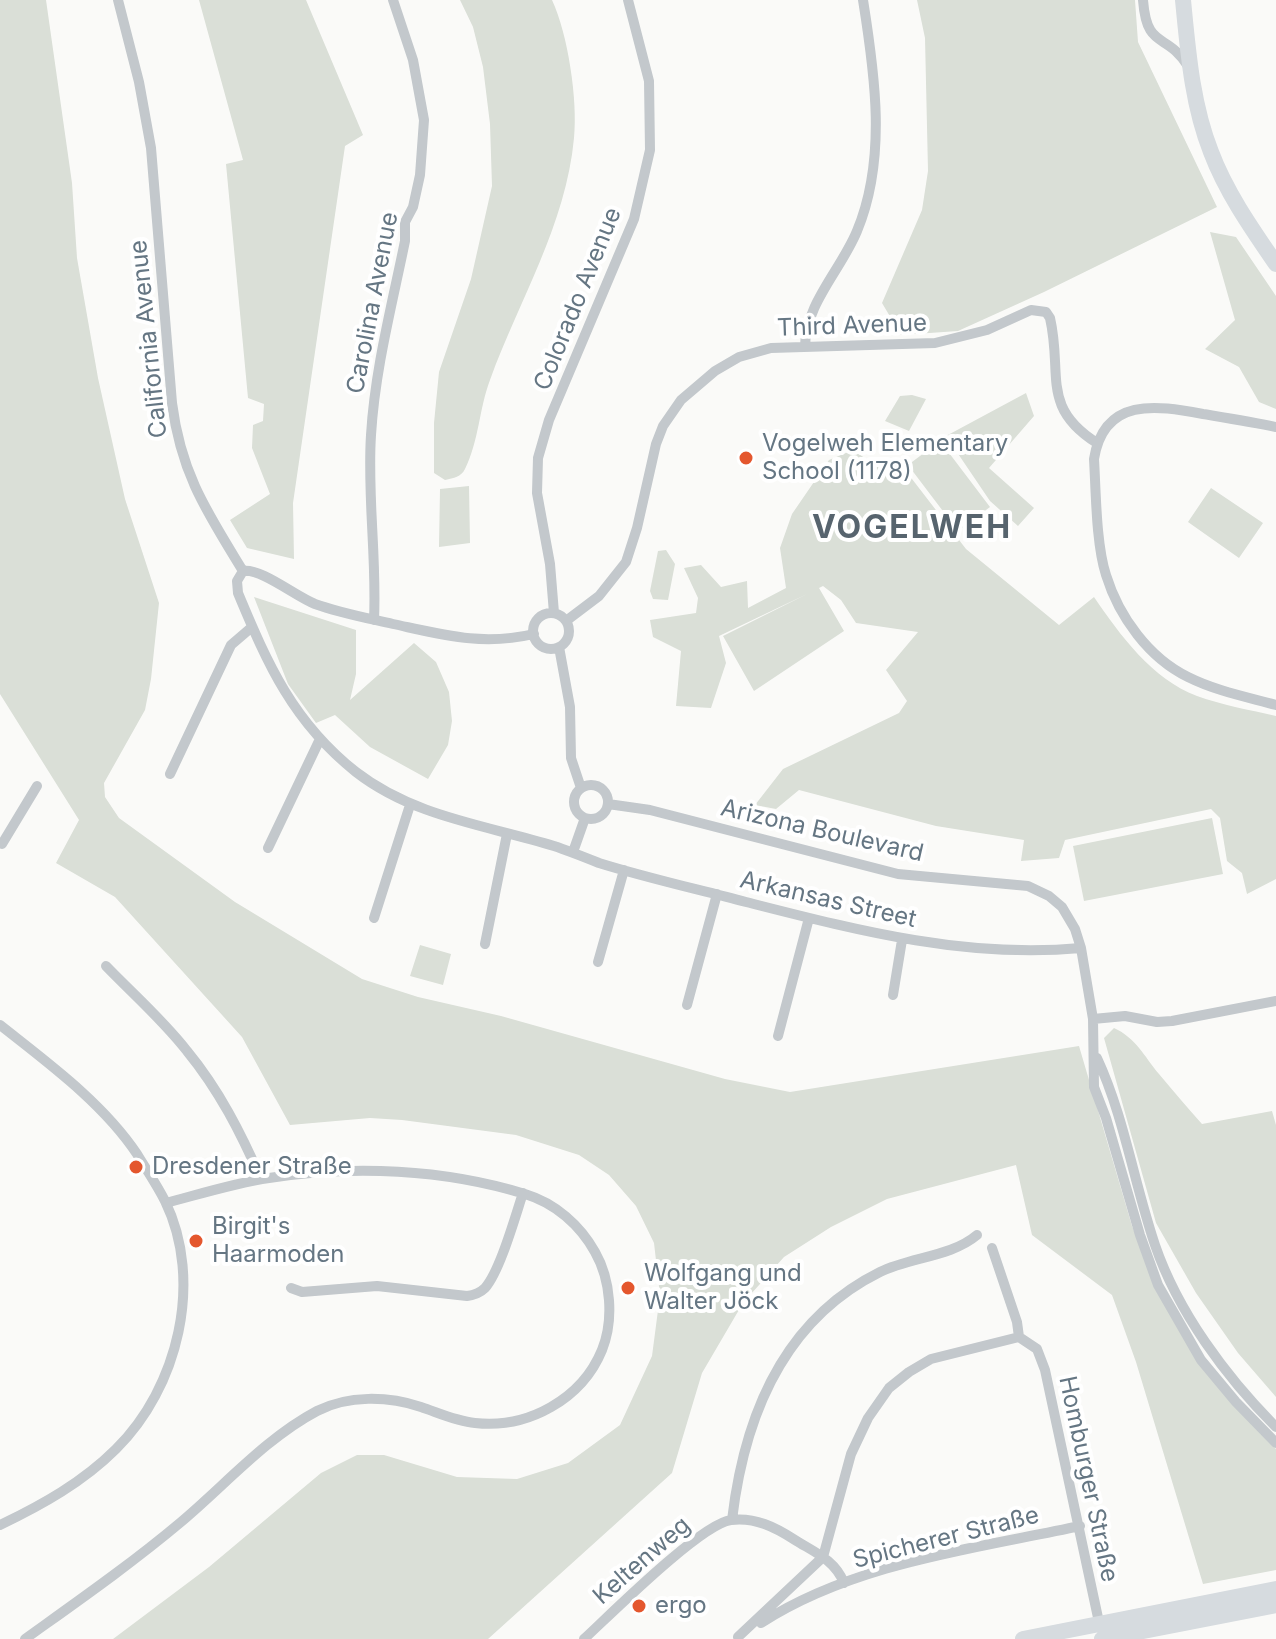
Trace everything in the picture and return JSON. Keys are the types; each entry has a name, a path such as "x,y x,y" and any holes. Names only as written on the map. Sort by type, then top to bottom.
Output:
{"main road":[{"path":"1183,0 1191,71 1211,152 1240,208 1276,264"},
{"path":"1101,1634 1276,1589"},
{"path":"1023,1639 1101,1634 1276,1605"}],"street":[{"name":"California Avenue","path":"118,0 139,82 151,148 171,388 179,445 198,497 243,571 237,587 284,694 320,739 358,773 410,805 573,852"},
{"name":"Carolina Avenue","path":"374,620 376,585 370,458 375,393 405,241 405,222 413,207 424,148 424,120 415,69 409,42 393,0"},
{"name":"Colorado Avenue","path":"554,613 550,564 537,493 538,458 549,420 634,219 650,150 649,81 628,0"},
{"path":"805,347 805,335 814,309 856,235 868,199 874,161 875,106 863,0"},
{"path":"1143,0 1147,28 1159,41 1187,38"},
{"path":"1168,42 1191,71"},
{"name":"Third Avenue","path":"566,621 599,596 626,562 663,426 681,400 703,379 739,357 771,348 907,345 952,340 1039,309 1050,318 1061,409 1069,422 1097,443"},
{"path":"1276,427 1168,408 1140,407 1116,419 1097,443 1095,477 1105,573 1129,623 1155,654 1187,677 1207,686 1276,705"},
{"path":"243,571 258,571 282,588 315,604 374,620 475,641 513,639 534,634"},
{"path":"559,647 543,647 534,634 538,619 554,613 566,621 568,636 559,647 570,707 571,758 581,788"},
{"path":"170,774 231,645 252,627"},
{"path":"268,848 320,739"},
{"path":"1,844 37,786"},
{"path":"597,786 606,793 608,804 598,818 585,818 574,805 581,788 597,786"},
{"name":"Arizona Boulevard","path":"608,804 650,810 898,874 1028,886 1049,896 1062,907 1075,929 1081,948 1093,1019 1094,1087 1158,1285 1201,1360 1276,1443"},
{"path":"374,918 410,805"},
{"path":"573,852 585,818"},
{"path":"485,944 507,834"},
{"name":"Arkansas Street","path":"573,852 624,870 902,940 1018,950 1081,948"},
{"path":"598,962 624,870"},
{"path":"687,1005 717,894"},
{"path":"778,1036 809,918"},
{"path":"893,995 902,940"},
{"path":"106,966 171,1031 204,1073 226,1106 261,1179"},
{"path":"1093,1019 1125,1016 1157,1022 1172,1021 1276,1001"},
{"path":"0,1025 91,1102 136,1153 166,1203 179,1244 182,1290 178,1337 161,1385 146,1414 118,1448 90,1472 61,1492 0,1525"},
{"name":"Arizona Boulevard","path":"1094,1052 1109,1084 1166,1274 1209,1347 1276,1427"},
{"path":"25,1639 146,1551 276,1440 322,1409 375,1398 418,1406 474,1423 514,1421 539,1413 569,1395 592,1368 605,1340 609,1311 605,1277 595,1251 576,1226 552,1206 523,1193 440,1176 395,1172 310,1173 261,1179 166,1203"},
{"path":"291,1288 302,1292 377,1286 467,1296 476,1294 484,1290 492,1276 523,1193"},
{"path":"844,1583 838,1571 823,1557 765,1523 732,1520 754,1422 772,1378 796,1340 826,1308 879,1273 960,1246 977,1235"},
{"name":"Homburger Straße","path":"992,1248 1017,1322 1019,1337 1032,1344 1041,1358 1080,1526 1101,1634"},
{"path":"1175,1316 1180,1313 1190,1316"},
{"path":"823,1557 851,1454 868,1418 889,1388 931,1359 1019,1337"},
{"name":"Keltenweg","path":"584,1639 706,1530 732,1520"},
{"name":"Spicherer Straße","path":"737,1638 795,1602 844,1583 900,1565 1080,1526"},
{"name":"Spicherer Straße","path":"737,1638 823,1557"}],"shaded area":[{"path":"0,0 46,0 72,183 77,258 98,378 125,499 159,603 145,710 104,783 105,797 119,818 235,902 362,979 418,997 501,1016 725,1079 790,1092 1079,1046 1132,1226 1157,1288 1242,1414 1276,1449 1276,1570 1203,1584 1136,1362 1112,1295 1032,1235 1016,1165 887,1199 831,1227 784,1257 743,1303 702,1373 672,1473 488,1639 113,1639 209,1567 321,1473 357,1455 384,1455 457,1477 517,1479 568,1463 620,1425 652,1356 660,1295 654,1243 636,1206 609,1175 579,1155 516,1135 402,1120 370,1118 290,1125 242,1037 115,897 56,863 79,820 0,694"},
{"path":"199,0 306,0 363,135 345,146 293,503 294,559 247,548 230,520 270,494 252,448 253,425 263,421 264,404 248,398 226,164 243,160"},
{"path":"460,0 552,0 567,49 575,123 562,201 490,380 470,458 461,474 445,480 434,473 434,423 439,372 471,279 492,186 490,124 483,67 473,27"},
{"path":"917,0 1135,0 1138,42 1217,207 958,331 901,335 882,303 922,210 928,171 925,38"},
{"path":"1210,232 1236,237 1276,296 1276,409 1259,402 1239,367 1205,349 1235,320"},
{"path":"1026,393 1034,416 989,468 1034,508 1018,526 990,501 946,436"},
{"path":"900,396 926,399 909,431 885,421"},
{"path":"940,441 990,507 958,531 908,465"},
{"path":"853,450 885,472 902,466 966,549 1059,625 1094,597 1126,641 1166,679 1197,696 1276,716 1276,879 1247,894 1242,873 1227,861 1220,818 1211,809 1065,840 1059,858 1021,861 1024,840 936,826 799,790 776,809 755,805 783,769 899,713 907,701 886,670 918,632 856,623 841,600 823,586 819,588 844,631 754,691 723,636 807,594 719,636 726,663 711,708 676,706 681,651 653,637 650,620 696,613 698,598 684,568 701,565 721,587 747,581 748,608 786,588 780,548 792,514 829,460"},
{"path":"469,486 470,543 439,547 440,489"},
{"path":"1211,488 1263,523 1239,558 1188,522"},
{"path":"666,550 675,564 668,600 653,599 650,591 658,551"},
{"path":"254,597 356,630 356,674 350,700 414,643 436,662 449,692 452,721 448,745 428,779 370,747 335,715 316,723 288,684"},
{"path":"1212,818 1223,874 1084,901 1073,846"},
{"path":"420,945 451,954 443,985 410,976"},
{"path":"1114,1028 1134,1042 1202,1124 1272,1111 1276,1125 1276,1397 1238,1353 1196,1293 1156,1223 1104,1038"}],"place":[{"name":"Vogelweh Elementary School (1178)","path":"746,458"},
{"name":"Dresdener Straße","path":"136,1167"},
{"name":"Birgit's Haarmoden","path":"196,1241"},
{"name":"Wolfgang und Walter Jöck","path":"628,1288"},
{"name":"ergo","path":"639,1606"}],"district":[{"name":"VOGELWEH","path":"912,528"}]}
